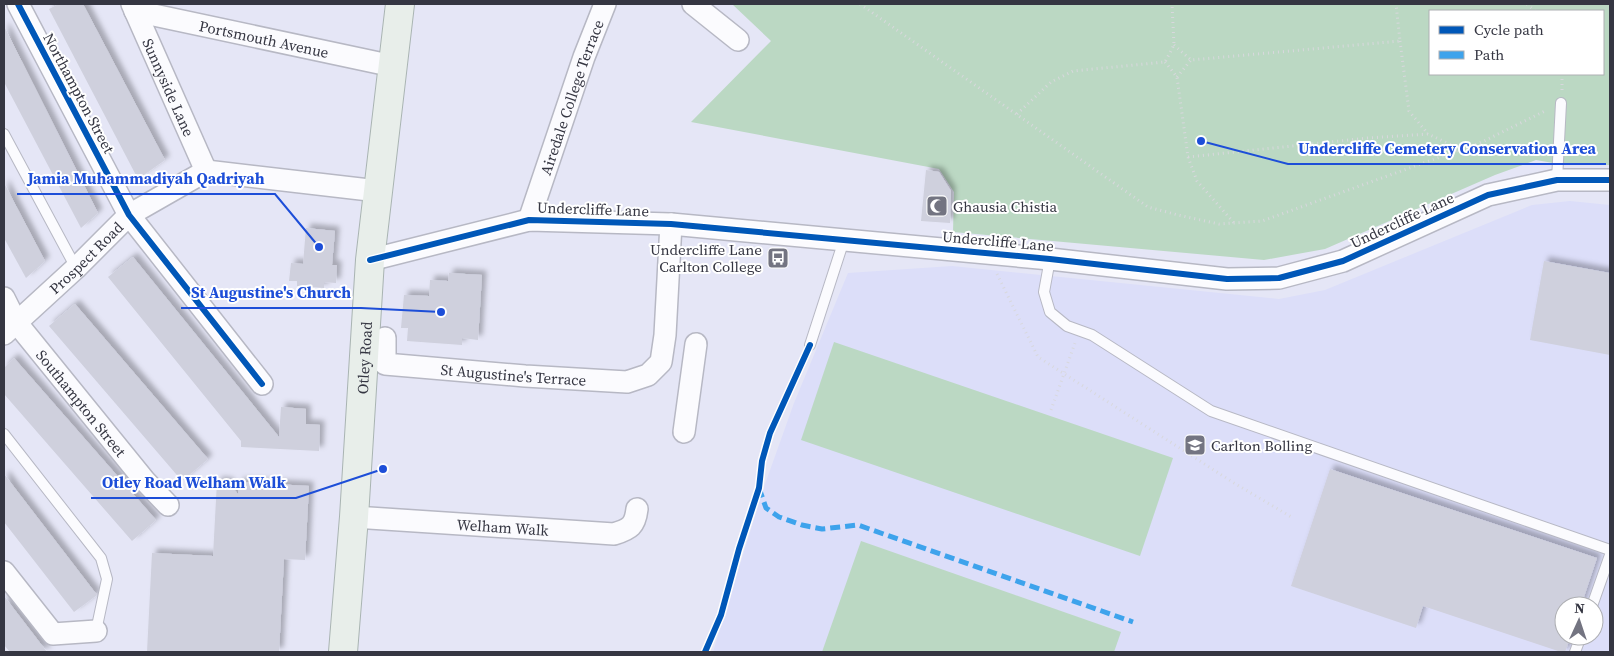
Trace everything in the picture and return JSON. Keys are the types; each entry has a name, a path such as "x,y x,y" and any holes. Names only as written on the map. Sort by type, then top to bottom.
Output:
{"main road":[{"name":"Otley Road","path":"343,652 354,517 370,260 400,4"}],"street":[{"name":"Northampton Street","path":"18,4 129,216 262,384"},
{"name":"Airedale College Terrace","path":"530,220 584,57 605,4"},
{"path":"693,4 738,40"},
{"name":"Portsmouth Avenue","path":"133,7 393,66"},
{"name":"Sunnyside Lane","path":"133,7 206,171"},
{"name":"Prospect Road","path":"10,328 76,268 129,216 206,171"},
{"path":"206,171 378,191"},
{"name":"Undercliffe Lane","path":"370,260 530,220 671,224 1050,259 1227,279 1279,278 1343,261 1488,195 1557,180 1610,180"},
{"path":"671,224 665,335 661,362 695,354 684,432"},
{"name":"Southampton Street","path":"4,298 10,328 168,505"},
{"name":"St Augustine's Terrace","path":"385,338 385,364 394,365 627,382 648,375 661,362"},
{"name":"Welham Walk","path":"354,517 614,534 629,529 636,519 637,509"},
{"path":"4,572 53,634 96,631"}],"lane":[{"path":"1557,180 1561,103"},
{"path":"4,134 76,268"},
{"path":"810,345 844,240"},
{"path":"1050,259 1044,292 1050,312 1067,326 1092,335 1211,411 1610,550"},
{"path":"4,434 102,558 107,579 96,631"},
{"path":"1596,596 1610,555"}],"path":[{"path":"860,4 1148,206 1178,216 1219,224 1262,221 1482,142 1561,103"},
{"path":"1165,62 1174,46 1172,4"},
{"path":"1396,4 1409,110 1428,134 1461,150"},
{"path":"1174,46 1191,60 1400,41"},
{"path":"1177,77 1191,60"},
{"path":"1017,114 1051,82 1073,72 1165,62"},
{"path":"1165,62 1177,77 1188,157 1197,181 1234,223"},
{"path":"1188,157 1368,138 1428,134"},
{"path":"987,253 1038,357 1293,518"},
{"path":"1051,410 1079,330"}],"shaded area":[{"name":"Carlton Bolling","path":"1570,201 1610,205 1610,652 713,652 764,487 794,403 848,273 952,266 1279,299 1325,290 1532,205"}],"green space":[{"path":"732,4 1610,4 1610,165 1559,164 1536,160 1495,175 1325,249 1264,260 953,232 954,192 939,169 691,122 771,41"},
{"path":"834,342 1173,458 1140,556 801,440"},
{"path":"861,541 1121,632 1114,652 822,652"}],"building":[{"path":"59,4 83,4 165,160 138,179 49,9"},
{"path":"4,26 98,213 81,228 4,82"},
{"name":"Ghausia Chistia","path":"926,170 939,172 951,191 950,223 921,221"},
{"path":"4,183 45,261 26,278 4,238"},
{"path":"306,228 335,231 332,265 337,265 336,283 324,282 324,288 297,286 297,281 289,281 291,263 303,264"},
{"path":"133,257 279,437 281,407 306,409 306,424 320,425 319,451 241,447 241,441 108,277"},
{"path":"1544,261 1610,273 1610,355 1530,340"},
{"path":"449,273 482,275 478,340 462,338 462,345 407,341 408,328 401,328 404,295 429,296 430,280 448,281"},
{"path":"75,304 208,459 182,481 49,326"},
{"path":"14,358 156,520 132,541 4,394 4,368"},
{"path":"1330,469 1597,558 1584,596 1554,596 1554,646 1567,646 1565,652 1423,606 1416,628 1291,586"},
{"path":"4,474 97,595 74,612 4,522"},
{"path":"217,481 228,482 238,494 239,482 309,486 305,560 284,559 279,652 147,652 152,553 213,556"},
{"path":"4,596 47,652 10,652 4,645"}],"marked path":[{"path":"759,488 766,508 779,517 802,525 822,529 858,525 1133,622"}],"cycle path":[{"path":"18,4 129,215 262,384"},
{"path":"370,260 529,220 671,224 1050,259 1227,279 1279,278 1343,261 1488,195 1557,180 1610,180"},
{"path":"705,652 721,615 739,549 759,488 762,461 770,433 810,345"}],"place":[{"name":"Undercliffe Cemetery Conservation Area","path":"1201,141"},
{"name":"Ghausia Chistia","path":"937,206"},
{"name":"Jamia Muhammadiyah Qadriyah","path":"319,247"},
{"name":"Undercliffe Lane Carlton College","path":"778,258"},
{"name":"St Augustine's Church","path":"441,312"},
{"name":"Carlton Bolling","path":"1195,445"},
{"name":"Otley Road Welham Walk","path":"383,469"}]}
